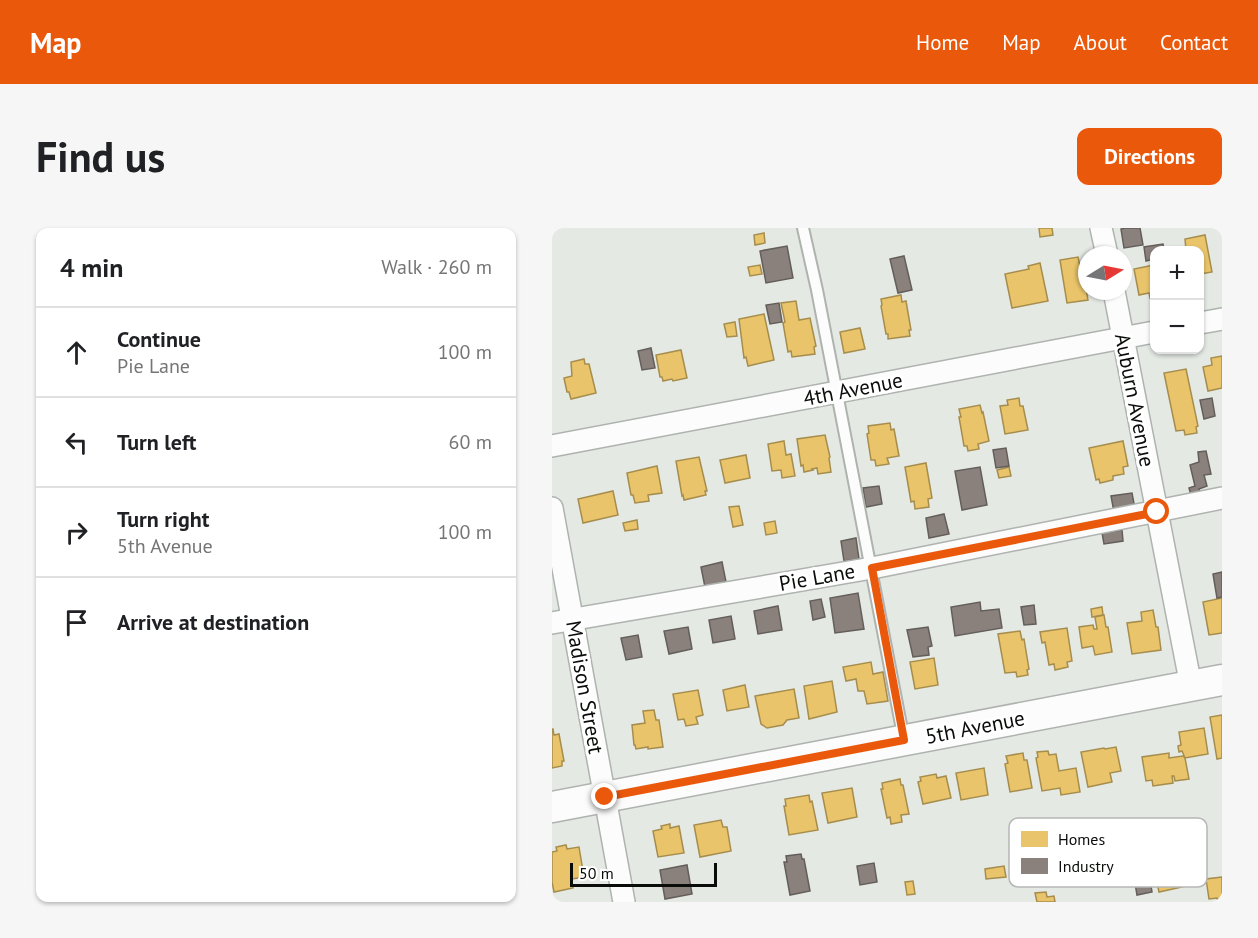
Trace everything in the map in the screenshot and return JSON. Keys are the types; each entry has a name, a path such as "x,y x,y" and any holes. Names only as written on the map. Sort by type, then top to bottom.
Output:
{"street":[{"path":"1101,228 1105,246"},
{"name":"Auburn Avenue","path":"1116,300 1191,686"},
{"path":"1204,322 1222,319"},
{"name":"4th Avenue","path":"552,446 1150,333"},
{"name":"Pie Lane","path":"552,623 872,568 1222,498"},
{"name":"Madison Street","path":"552,508 624,902"},
{"name":"5th Avenue","path":"552,807 1222,680"}],"lane":[{"path":"803,228 872,568 904,740"}],"building: Homes":[{"path":"1039,228 1052,228 1053,235 1040,237"},
{"path":"764,233 765,243 755,245 754,235"},
{"path":"1205,235 1212,272 1204,273 1204,246 1186,246 1185,239"},
{"path":"1078,257 1078,300 1088,300 1067,303 1060,260"},
{"path":"1040,263 1048,301 1012,308 1005,274 1029,269 1028,266"},
{"path":"760,265 762,274 750,276 748,267"},
{"path":"1150,266 1150,298 1149,293 1139,295 1134,269"},
{"path":"901,295 902,302 906,301 910,336 888,339 881,299"},
{"path":"796,301 799,320 810,318 816,346 814,347 815,354 792,357 791,351 788,352 781,303"},
{"path":"764,314 774,360 748,366 746,357 744,358 739,319"},
{"path":"735,322 737,336 727,337 724,324"},
{"path":"860,328 865,349 844,353 840,332"},
{"path":"681,350 687,378 663,381 660,377 656,355"},
{"path":"1222,356 1222,388 1208,391 1203,367 1212,365 1211,358"},
{"path":"584,359 585,364 589,364 596,393 571,399 564,378 572,376 571,362"},
{"path":"1186,369 1198,426 1196,427 1197,433 1185,435 1184,430 1176,431 1164,373"},
{"path":"1019,398 1028,430 1005,434 1000,406 1008,405 1007,400"},
{"path":"980,405 989,441 978,444 979,449 968,451 967,446 964,446 959,409"},
{"path":"890,423 891,430 894,429 899,456 887,458 889,464 876,466 875,460 871,460 868,426"},
{"path":"825,435 831,472 818,474 817,468 804,472 797,439"},
{"path":"784,441 786,455 791,454 795,476 782,478 781,470 772,471 768,444"},
{"path":"1123,441 1128,466 1123,467 1124,474 1113,476 1113,480 1100,483 1099,479 1096,480 1089,448"},
{"path":"746,455 750,478 725,483 720,460"},
{"path":"699,457 706,495 684,500 676,461"},
{"path":"926,463 932,498 928,499 929,507 915,509 914,501 911,502 905,467"},
{"path":"657,466 662,493 648,495 649,501 635,503 631,495 627,473"},
{"path":"1009,467 1011,476 999,478 997,470"},
{"path":"613,491 618,515 583,523 578,499"},
{"path":"739,506 743,525 733,527 729,507"},
{"path":"637,520 638,529 625,531 623,523"},
{"path":"775,521 777,533 766,535 764,523"},
{"path":"1222,598 1222,633 1209,635 1203,602"},
{"path":"1102,607 1103,615 1092,617 1091,609"},
{"path":"1153,610 1161,650 1132,654 1127,623 1142,621 1141,612"},
{"path":"1104,615 1112,652 1095,655 1093,646 1082,648 1079,627 1093,625 1094,629 1097,629 1095,617"},
{"path":"1067,628 1072,661 1067,662 1068,667 1055,670 1054,664 1049,665 1045,642 1042,643 1040,632"},
{"path":"1020,631 1022,640 1024,639 1029,669 1027,670 1028,675 1017,677 1016,672 1005,673 998,634"},
{"path":"934,658 938,685 915,689 910,662"},
{"path":"871,662 873,674 883,672 888,701 867,704 864,691 858,691 856,679 846,681 843,667"},
{"path":"832,681 837,712 809,719 804,686"},
{"path":"745,685 749,707 727,711 723,690"},
{"path":"794,689 799,718 787,720 783,725 767,728 761,724 755,696"},
{"path":"698,690 703,715 696,717 698,724 686,726 684,719 678,720 673,694"},
{"path":"654,710 656,720 659,720 663,747 636,749 632,725 645,723 643,711"},
{"path":"1222,715 1222,758 1217,759 1210,717"},
{"path":"1204,728 1208,754 1185,758 1182,751 1179,752 1178,746 1181,745 1179,732"},
{"path":"552,729 554,735 559,734 564,761 562,761 562,766 552,768"},
{"path":"1116,747 1121,771 1110,773 1112,782 1088,787 1081,752"},
{"path":"1048,751 1049,755 1056,754 1059,771 1076,768 1080,792 1061,795 1060,788 1042,791 1036,758 1038,757 1037,752"},
{"path":"1023,753 1024,760 1027,760 1032,788 1010,792 1005,764 1008,763 1006,756"},
{"path":"1169,753 1169,758 1183,756 1185,758 1189,779 1175,781 1172,776 1173,783 1153,786 1152,780 1146,781 1142,757"},
{"path":"984,768 988,795 961,800 956,773"},
{"path":"936,774 937,778 946,776 951,798 923,804 918,782 921,781 920,777"},
{"path":"900,779 909,814 901,815 902,822 891,824 890,817 887,818 881,789 883,789 882,783"},
{"path":"852,788 857,817 828,823 822,793"},
{"path":"809,795 818,830 789,835 785,799"},
{"path":"721,820 723,827 727,827 731,851 700,857 694,825"},
{"path":"670,824 670,828 679,826 684,853 658,857 653,831"},
{"path":"566,845 567,849 579,847 584,877 571,879 573,888 554,892 552,852 557,851 556,847"},
{"path":"1004,866 1006,877 986,879 985,869"},
{"path":"1222,877 1222,900 1209,899 1207,879"},
{"path":"913,881 915,894 907,895 905,882"},
{"path":"1158,887 1182,887 1159,892"},
{"path":"1046,892 1047,897 1054,896 1055,902 1037,902 1035,893"}],"building: Industry":[{"path":"1140,228 1143,245 1124,246 1121,229"},
{"path":"787,246 793,278 766,283 760,251"},
{"path":"1150,246 1150,260 1146,261 1144,247"},
{"path":"904,256 912,290 898,293 890,259"},
{"path":"779,303 782,322 770,324 766,305"},
{"path":"651,348 655,368 642,370 638,351"},
{"path":"1212,398 1215,416 1204,419 1200,400"},
{"path":"1006,448 1009,466 996,468 993,450"},
{"path":"1206,451 1211,474 1204,475 1207,486 1199,489 1200,493 1191,495 1189,488 1195,486 1190,465 1199,462 1198,452"},
{"path":"980,467 987,505 962,510 955,471"},
{"path":"879,486 882,504 866,507 863,488"},
{"path":"1132,493 1135,509 1114,512 1111,496"},
{"path":"944,514 949,534 929,538 926,518"},
{"path":"1122,530 1123,541 1104,544 1102,533"},
{"path":"856,538 859,559 844,561 841,541"},
{"path":"722,562 726,582 705,587 701,567"},
{"path":"1222,572 1222,597 1217,598 1213,574"},
{"path":"858,593 864,629 835,633 830,598"},
{"path":"821,599 825,617 813,620 810,601"},
{"path":"980,602 981,611 999,609 1002,628 955,636 951,607"},
{"path":"1034,605 1036,624 1024,625 1021,607"},
{"path":"778,606 782,630 758,634 754,611"},
{"path":"731,616 735,639 713,643 709,620"},
{"path":"688,627 692,649 669,654 664,631"},
{"path":"928,627 932,646 928,647 929,655 913,657 907,630"},
{"path":"638,635 642,657 626,660 621,638"},
{"path":"801,854 810,891 790,895 784,862 787,862 786,856"},
{"path":"874,863 877,882 860,885 857,866"},
{"path":"687,865 692,894 665,899 660,870"},
{"path":"1136,887 1151,887 1152,892 1137,895"}],"route":[{"path":"605,797 904,740 872,568 1157,512"}]}
